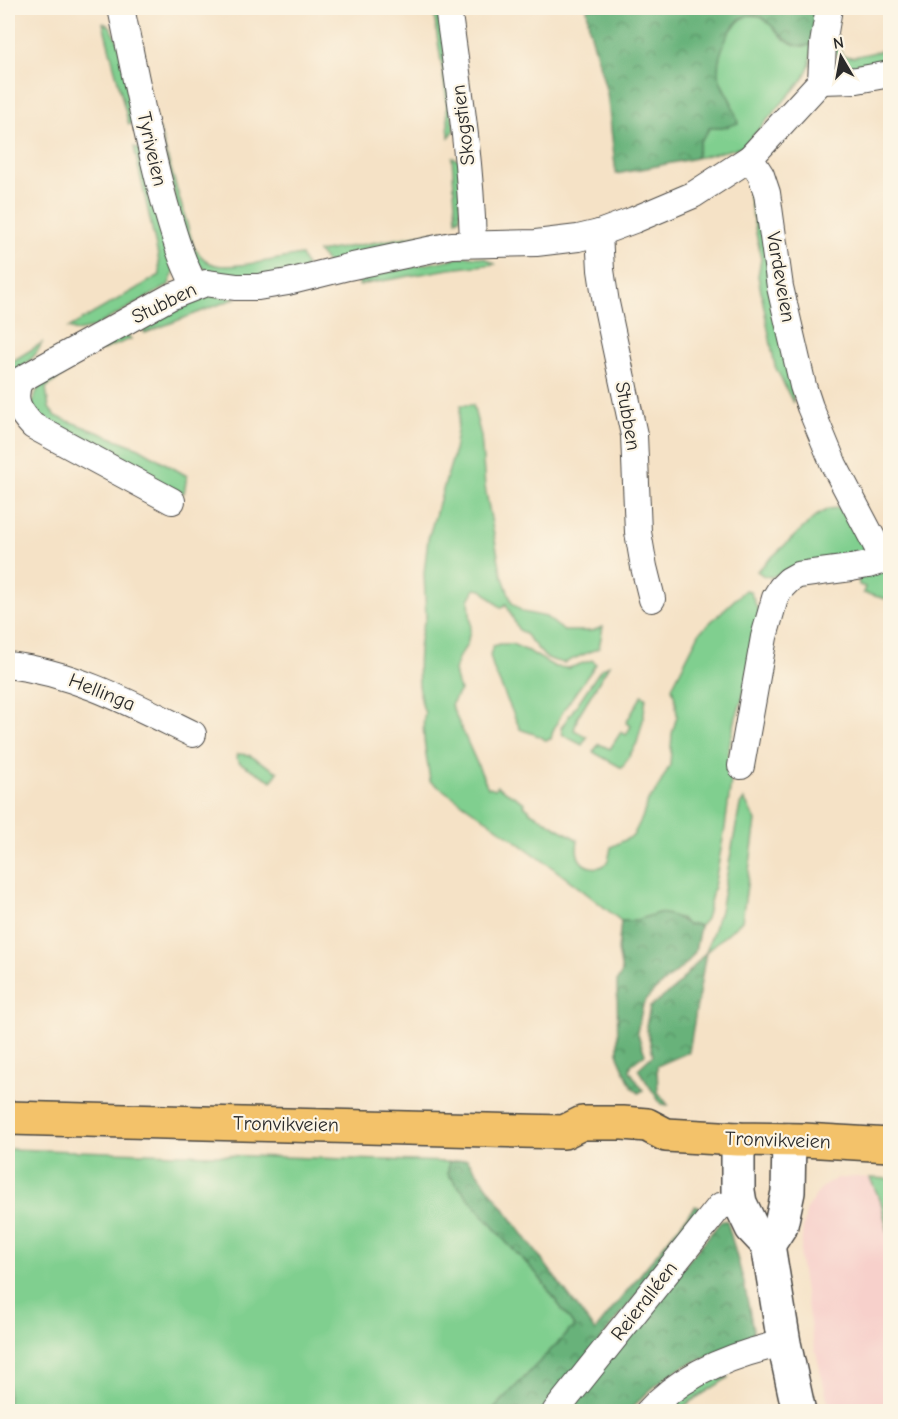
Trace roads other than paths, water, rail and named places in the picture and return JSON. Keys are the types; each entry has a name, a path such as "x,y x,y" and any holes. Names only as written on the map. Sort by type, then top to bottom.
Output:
{"main road":[{"name":"Tronvikveien","path":"8,1118 564,1132 583,1143 622,1146 648,1145 666,1135 891,1145"}],"street":[{"name":"Tyriveien","path":"121,8 159,184 186,269 195,286"},
{"name":"Skogstien","path":"448,8 467,160 473,243"},
{"path":"750,158 821,81 823,44 829,8"},
{"path":"821,81 857,80 891,74"},
{"name":"Stubben","path":"172,501 33,426 24,417 16,398 20,380 170,297 195,286 206,283 258,287 452,245 536,243 599,234 693,195 750,158"},
{"name":"Vardeveien","path":"741,766 764,637 775,598 782,588 789,579 798,575 851,568 887,560 834,465 810,407 780,287 767,193 761,176 750,158"},
{"name":"Stubben","path":"599,234 600,270 634,435 638,532 652,598"},
{"name":"Hellinga","path":"8,665 71,678 116,695 192,734"},
{"path":"738,1139 740,1203 752,1228 768,1245 784,1343 799,1412"},
{"path":"768,1245 781,1225 788,1192 789,1140"},
{"name":"Reieralléen","path":"555,1412 720,1206 740,1203"},
{"path":"648,1412 677,1386 706,1368 743,1354 784,1343"}]}
